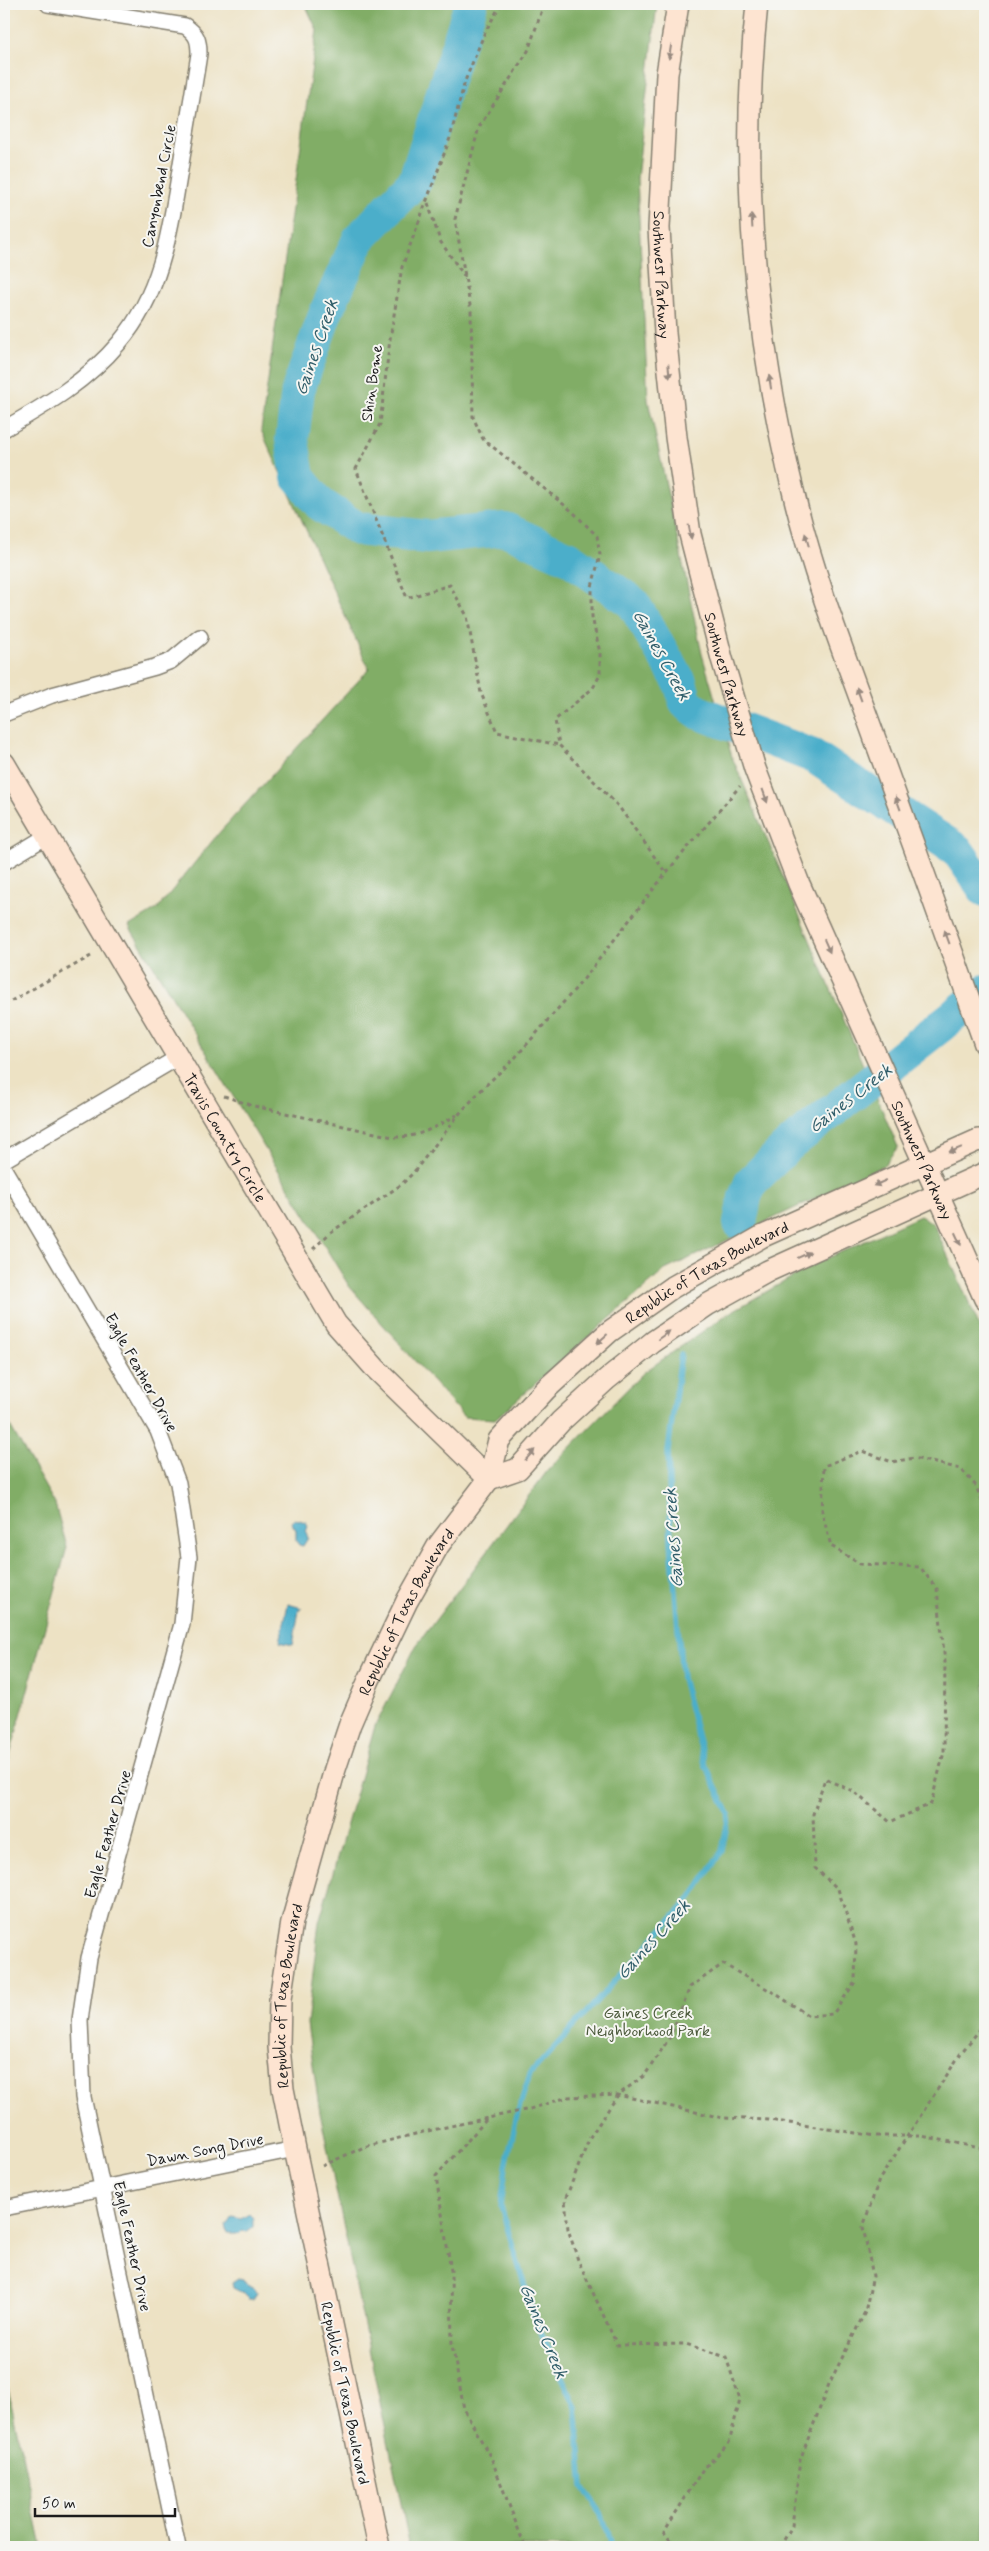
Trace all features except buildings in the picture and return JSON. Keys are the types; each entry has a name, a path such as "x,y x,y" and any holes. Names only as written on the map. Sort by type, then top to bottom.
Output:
{"street":[{"name":"Canyonbend Circle","path":"4,429 64,393 104,359 138,316 151,292 169,238 199,54 199,40 194,32 184,26 48,4"},
{"name":"Southwest Parkway","path":"678,4 667,74 660,228 666,333 676,437 690,534 722,659 752,759 799,884 985,1299"},
{"path":"756,4 752,47 749,171 756,289 773,401 796,504 826,604 985,1044"},
{"path":"4,714 52,695 156,668 171,661 200,637"},
{"name":"Travis Country Circle","path":"4,763 298,1264 336,1324 375,1368 489,1479"},
{"path":"4,862 47,836"},
{"path":"4,1160 177,1058"},
{"name":"Republic of Texas Boulevard","path":"379,2547 283,2089 279,2047 280,1999 292,1922 350,1724 369,1680 422,1572 457,1519 489,1479 499,1440 546,1389 609,1332 673,1287 760,1237 978,1140 985,1142"},
{"name":"Eagle Feather Drive","path":"4,1169 158,1431 178,1483 189,1557 182,1624 89,1958 80,2020 83,2097 178,2547"},
{"name":"Republic of Texas Boulevard","path":"489,1479 518,1469 562,1421 607,1379 653,1342 707,1304 768,1271 985,1173"},
{"name":"Dawn Song Drive","path":"4,2208 295,2149"}],"path":[{"name":"Shin Bome","path":"502,4 485,32 465,81 450,138 428,202 402,268 390,339 380,424 356,469 407,598 450,585 467,616 482,693 497,732 559,745"},
{"path":"544,4 528,51 478,127 455,219 471,312 473,417 483,439 573,512 597,536 600,555 592,587 592,617 600,653 600,674 593,688 555,720 559,745 619,807 666,873"},
{"path":"428,202 440,241 466,280"},
{"path":"298,1264 331,1232 401,1185 460,1113 484,1086 514,1059 576,988 752,759"},
{"path":"4,1005 91,956"},
{"path":"194,1086 254,1106 393,1136 408,1137 427,1132 460,1113"},
{"path":"675,2547 664,2532 703,2469 729,2443 740,2400 726,2357 686,2344 617,2345 578,2260 568,2229 565,2200 590,2136 618,2095 645,2075 670,2037 690,1987 723,1964 776,1994 809,2016 833,2014 855,1982 856,1944 838,1890 815,1868 813,1814 825,1779 853,1790 890,1822 931,1804 944,1752 945,1662 937,1588 920,1568 860,1564 830,1546 822,1512 824,1466 862,1451 892,1462 914,1458 961,1470 976,1486 985,1509"},
{"path":"780,2547 792,2526 800,2460 829,2384 865,2312 873,2276 863,2227 879,2180 910,2136 961,2053 985,2023"},
{"path":"322,2166 364,2147 486,2119 568,2097 618,2095 723,2118 769,2120 876,2136 922,2136 985,2149"},
{"path":"486,2119 436,2176 451,2270 452,2345 464,2409 492,2460 525,2547"}],"green space":[{"path":"305,4 657,4 637,178 648,400 702,654 732,757 898,1147 883,1166 665,1270 495,1419 464,1417 349,1286 129,926 157,909 218,834 369,669 261,430 317,30"},
{"name":"Gaines Creek Neighborhood Park","path":"920,1216 933,1223 985,1338 985,2547 410,2547 320,2113 307,2024 319,1922 375,1726 416,1646 548,1470 643,1373 729,1313 817,1263"},
{"path":"4,1415 55,1504 67,1547 4,1777"},
{"path":"4,2380 6,2380 42,2547 4,2547"}],"water":[{"path":"295,1519 306,1522 308,1526 306,1532 308,1538 303,1546 299,1545 296,1541 296,1530 291,1522"},
{"path":"288,1604 302,1608 299,1610 293,1645 280,1642"},
{"path":"249,2214 253,2218 253,2227 246,2232 243,2230 239,2233 228,2233 226,2226 232,2217 241,2219"},
{"path":"238,2278 243,2279 255,2289 257,2293 253,2299 248,2299 241,2292 233,2288 232,2282"}],"waterway":[{"name":"Gaines Creek","path":"471,4 415,181 359,239 326,312 298,390 292,440 298,477 320,504 358,529 427,537 505,529 569,558 633,603 680,682 686,703 700,713 813,756 957,850 985,890"},
{"name":"Gaines Creek","path":"740,1223 745,1197 751,1182 788,1146 985,991"},
{"name":"Gaines Creek","path":"611,2547 602,2514 583,2487 576,2407 534,2317 501,2207 506,2166 518,2111 530,2074 691,1898 722,1851 729,1814 705,1764 682,1678 671,1542 668,1451 681,1354"}]}
